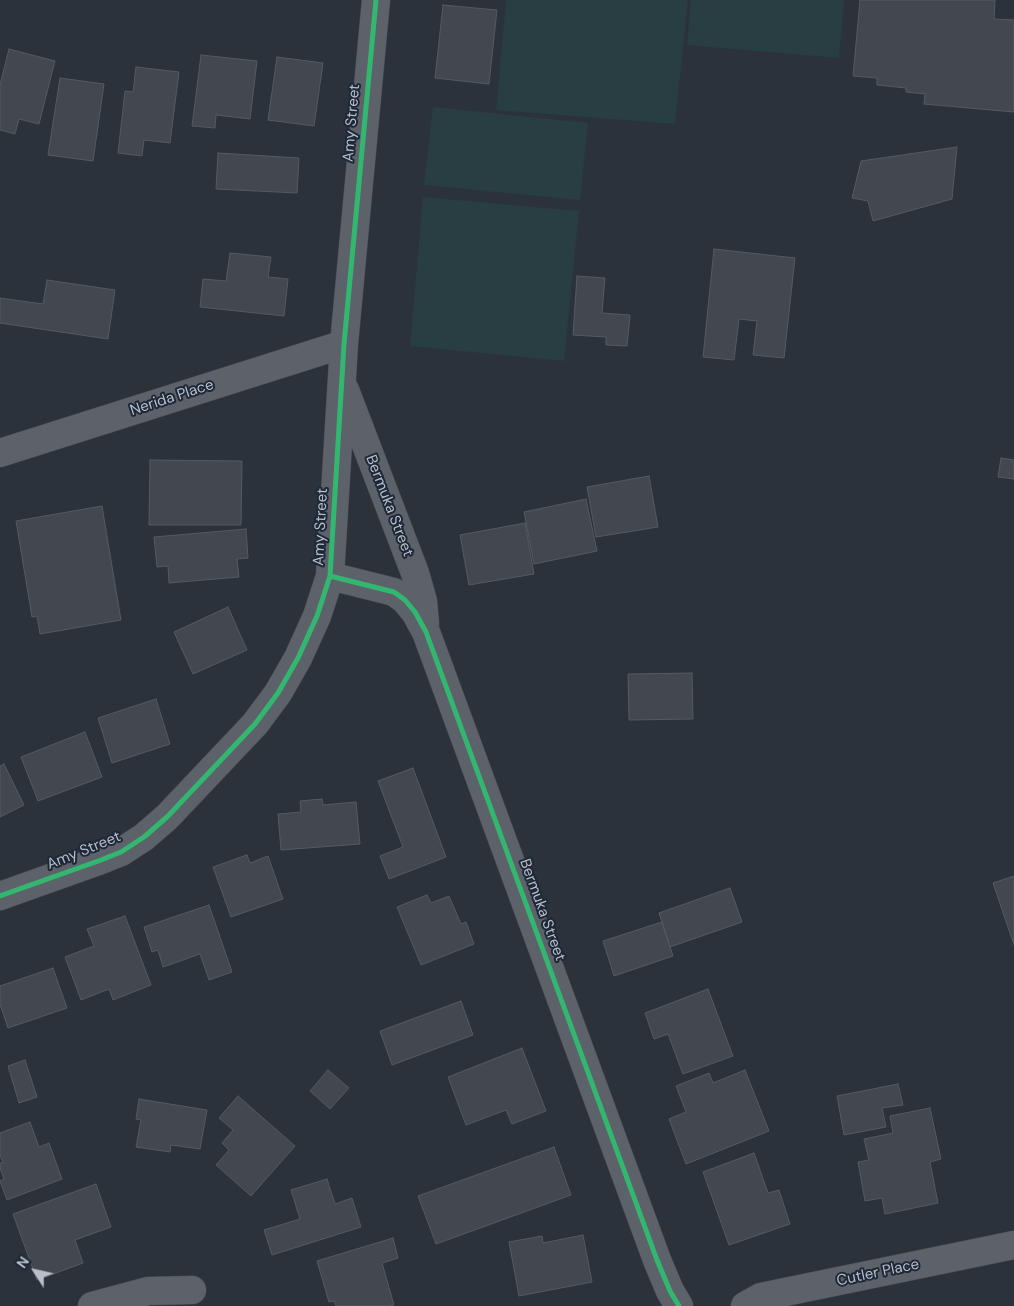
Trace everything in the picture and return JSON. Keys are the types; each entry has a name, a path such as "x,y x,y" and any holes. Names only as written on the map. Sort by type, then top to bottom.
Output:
{"street":[{"name":"Amy Street","path":"0,896 121,852 144,837 167,817 255,724 278,693 302,650 317,616 330,576 344,344 376,0"},
{"name":"Nerida Place","path":"0,453 344,344"},
{"name":"Bermuka Street","path":"342,382 415,573 423,601 426,632"},
{"name":"Bermuka Street","path":"330,576 394,592 405,600 415,612 426,632 657,1260 670,1291 679,1306"},
{"name":"Cutler Place","path":"745,1306 761,1297 1014,1245"},
{"path":"92,1306 148,1291 192,1290"}],"green space":[{"path":"506,0 688,0 675,124 496,110"},
{"path":"691,0 844,0 839,58 687,45"},
{"path":"433,107 588,123 580,200 424,185"},
{"path":"423,197 579,211 564,361 410,346"}],"building":[{"path":"860,0 995,0 994,19 1014,20 1014,112 924,104 925,94 906,92 906,88 877,85 877,78 853,76"},
{"path":"443,5 497,10 489,84 435,78"},
{"path":"9,49 55,61 39,124 19,119 15,134 0,130 0,85"},
{"path":"201,55 257,61 250,119 216,115 215,128 192,126"},
{"path":"277,57 323,63 314,126 268,120"},
{"path":"136,67 179,72 170,143 144,140 142,156 118,153 125,91 133,92"},
{"path":"60,78 104,84 93,161 48,155"},
{"path":"957,147 952,199 873,221 868,201 852,198 861,161"},
{"path":"218,153 299,158 297,193 216,189"},
{"path":"714,249 795,258 784,358 753,355 757,321 739,319 734,360 703,357"},
{"path":"230,253 271,257 268,277 288,279 284,316 200,307 203,279 226,281"},
{"path":"577,276 605,278 602,313 630,315 627,346 606,345 606,337 573,335"},
{"path":"47,280 115,290 108,339 0,323 0,298 43,304"},
{"path":"1001,458 1014,460 1014,479 998,477"},
{"path":"150,460 242,461 241,525 149,525"},
{"path":"649,476 658,527 596,537 587,487"},
{"path":"586,499 597,551 534,564 524,512"},
{"path":"102,506 121,620 40,634 37,616 32,617 16,521"},
{"path":"525,523 534,574 469,585 460,535"},
{"path":"246,529 248,558 237,559 239,577 169,583 168,566 157,567 154,537"},
{"path":"228,607 247,650 193,674 174,632"},
{"path":"692,673 693,719 629,720 628,674"},
{"path":"156,699 170,744 112,763 98,718"},
{"path":"85,732 102,777 38,801 21,757"},
{"path":"4,764 24,805 0,817 0,766"},
{"path":"413,768 446,857 389,879 380,856 403,847 378,781"},
{"path":"322,799 323,805 356,802 360,844 281,850 278,814 301,812 300,801"},
{"path":"247,855 250,863 268,856 283,899 231,917 213,867"},
{"path":"1014,876 1014,945 993,883"},
{"path":"730,888 742,922 670,947 659,913"},
{"path":"427,895 431,903 449,896 461,924 466,922 474,944 421,965 397,907"},
{"path":"209,905 232,972 209,980 200,954 163,967 158,950 152,952 144,927"},
{"path":"125,916 151,985 113,1000 109,989 81,1000 65,957 94,946 87,929"},
{"path":"662,922 673,956 614,976 603,941"},
{"path":"53,968 67,1008 8,1028 0,1004 0,986"},
{"path":"708,989 733,1056 683,1074 668,1034 654,1039 645,1013"},
{"path":"461,1001 473,1035 392,1065 380,1031"},
{"path":"522,1048 546,1111 512,1124 506,1110 466,1125 448,1077"},
{"path":"25,1060 37,1097 19,1103 8,1066"},
{"path":"328,1070 349,1088 330,1109 310,1091"},
{"path":"745,1070 769,1131 686,1164 669,1119 686,1112 676,1086 709,1073 713,1083"},
{"path":"898,1084 903,1105 882,1108 886,1127 844,1135 837,1096"},
{"path":"238,1096 295,1146 251,1196 216,1165 229,1150 222,1143 233,1130 219,1118"},
{"path":"139,1099 207,1110 200,1149 171,1145 170,1152 136,1147 141,1120 136,1119"},
{"path":"930,1108 941,1159 930,1162 938,1203 885,1214 882,1198 865,1201 858,1162 869,1160 864,1139 893,1133 890,1116"},
{"path":"30,1122 39,1147 49,1143 62,1179 7,1200 0,1181 4,1179 0,1168 0,1163 3,1163 0,1155 0,1133"},
{"path":"554,1147 571,1195 436,1244 418,1196"},
{"path":"754,1153 768,1193 779,1190 790,1224 729,1245 703,1172"},
{"path":"327,1179 335,1204 352,1198 361,1227 272,1255 264,1230 300,1219 291,1190"},
{"path":"96,1184 111,1227 75,1240 83,1263 37,1280 13,1214"},
{"path":"583,1235 592,1282 519,1296 509,1242 542,1236 543,1243"},
{"path":"393,1238 398,1258 382,1263 394,1305 336,1306 334,1301 329,1302 317,1261"}],"cycle path":[{"path":"0,896 121,852 144,837 167,817 255,724 278,693 298,658 317,616 330,576 344,344 376,0"},
{"path":"330,576 394,592 405,600 415,612 426,632 657,1260 670,1291 679,1306"}]}
